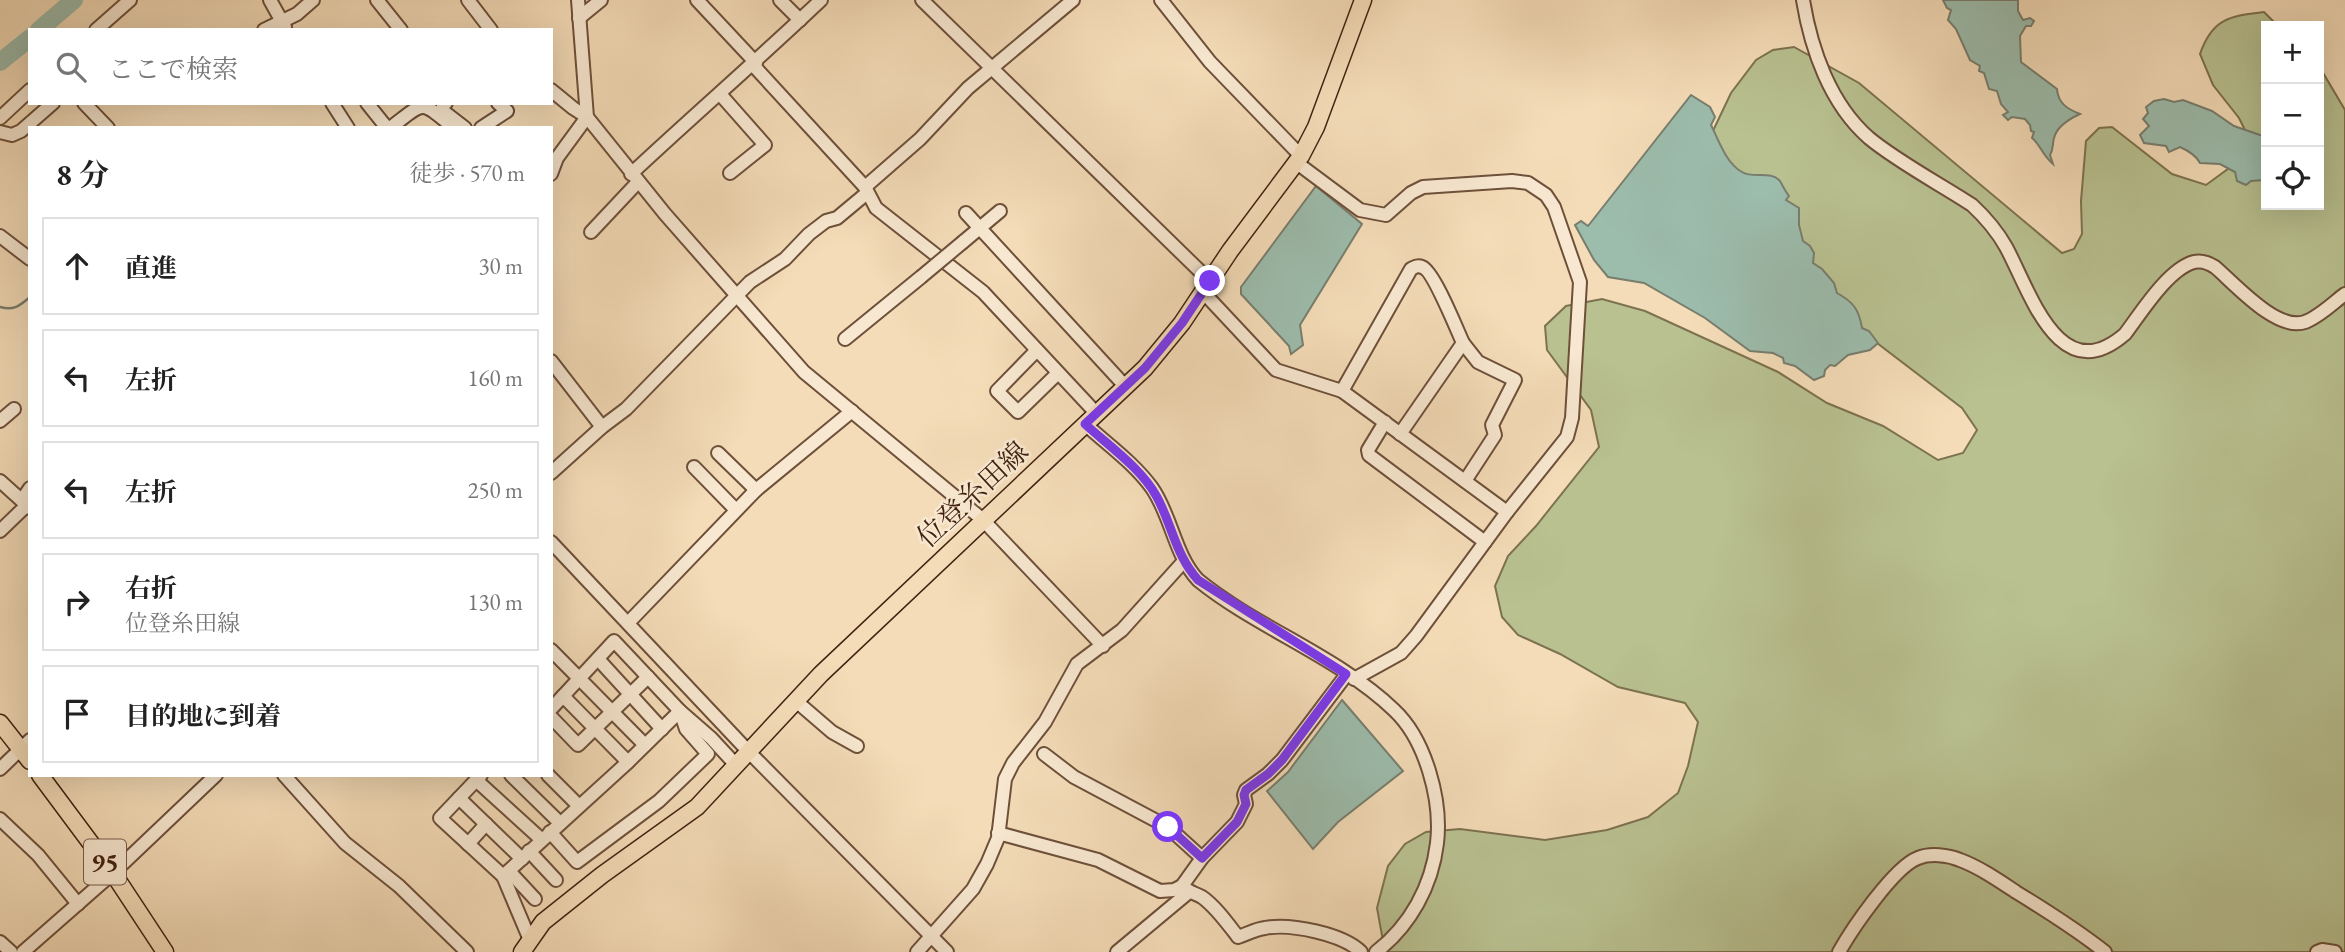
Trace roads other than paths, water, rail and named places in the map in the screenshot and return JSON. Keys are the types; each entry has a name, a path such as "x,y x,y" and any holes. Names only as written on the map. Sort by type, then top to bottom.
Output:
{"main road":[{"name":"位登糸田線","path":"526,946 543,922 592,882 697,807 821,674 982,519 1145,368 1182,323 1299,160 1316,127 1363,0"},
{"path":"0,723 27,750"},
{"name":"95","path":"41,777 113,873 165,952"}],"street":[{"path":"98,28 130,0"},
{"path":"270,0 284,26 313,0"},
{"path":"377,0 399,28"},
{"path":"468,0 484,27"},
{"path":"553,169 557,158 587,117 578,0"},
{"path":"579,18 601,0"},
{"path":"697,0 866,190 876,208 983,292 1058,373 1090,418 1152,488 1188,569 1206,587 1350,677 1395,711 1414,738 1432,782 1438,833 1429,882 1394,938 1376,952"},
{"path":"780,0 800,20"},
{"path":"591,232 635,178 821,0"},
{"path":"922,0 992,67 1207,286 1276,370 1342,391 1507,512"},
{"path":"553,471 626,409 735,295 785,259 826,221 837,218 920,139 968,88 1073,0"},
{"path":"1117,952 1185,889 1202,858 1237,822 1246,804 1246,790 1282,760 1350,677 1401,653 1409,645 1507,512 1567,437 1572,418 1580,282 1554,207 1546,195 1528,183 1512,181 1423,187 1411,193 1386,215 1360,211 1299,160 1210,62 1160,0"},
{"path":"1803,0 1811,39 1823,71 1852,120 1868,138 1972,205 1984,216 2002,240 2046,326 2066,346 2095,350 2116,342 2171,277 2193,262 2208,263 2215,267 2269,314 2292,323 2302,324 2309,321 2345,294"},
{"path":"0,118 28,92"},
{"path":"553,92 587,117 635,178 804,372 982,519 1103,646"},
{"path":"720,94 765,145 730,173"},
{"path":"0,132 12,135 22,131 50,105"},
{"path":"86,105 106,126"},
{"path":"333,105 347,126"},
{"path":"369,105 386,126"},
{"path":"443,105 443,111 462,126"},
{"path":"484,126 507,111 500,105"},
{"path":"391,126 419,106 427,106 452,126"},
{"path":"845,340 1000,211"},
{"path":"966,213 1125,386"},
{"path":"0,236 28,257"},
{"path":"1342,391 1411,269 1418,266 1426,270 1434,281 1463,343 1479,362 1515,380 1492,425 1495,435 1465,481"},
{"path":"1400,434 1463,343"},
{"path":"1037,351 997,391 1017,412 1058,373"},
{"path":"553,364 602,427"},
{"path":"0,421 14,409"},
{"path":"628,623 756,490 852,411"},
{"path":"1385,422 1368,450 1369,455 1485,542"},
{"path":"718,453 756,490"},
{"path":"694,467 736,510"},
{"path":"0,481 26,505 0,531"},
{"path":"553,544 748,751 947,952"},
{"path":"917,952 973,889 987,864 998,833 1005,779 1013,763 1045,722 1077,664 1122,629 1184,561"},
{"path":"553,707 614,641 736,765"},
{"path":"553,652 645,745"},
{"path":"598,659 662,729"},
{"path":"553,720 578,746 648,677"},
{"path":"563,696 628,762"},
{"path":"796,701 832,732 858,746"},
{"path":"506,873 680,711"},
{"path":"513,777 551,832 577,862 659,801 708,754 686,729 680,711"},
{"path":"0,769 27,750"},
{"path":"1044,754 1074,778 1168,827 1202,858"},
{"path":"23,952 113,873 214,777"},
{"path":"286,777 345,843 399,886 467,952"},
{"path":"535,899 440,818 478,777 551,832"},
{"path":"550,777 579,806"},
{"path":"458,798 556,880"},
{"path":"0,819 38,855 78,904"},
{"path":"468,844 486,824"},
{"path":"998,833 1098,860 1160,891 1185,889 1201,896 1238,937 1263,928 1280,926 1317,931 1361,952"},
{"path":"1839,952 1892,878 1905,865 1928,855 1960,859 1997,879 2077,930 2105,952"},
{"path":"506,873 526,946"},
{"path":"0,942 11,952"},
{"path":"2317,952 2335,952"}],"waterway":[{"path":"41,28 74,0"},
{"path":"0,62 28,40"},
{"path":"0,307 16,307 28,299"}]}
